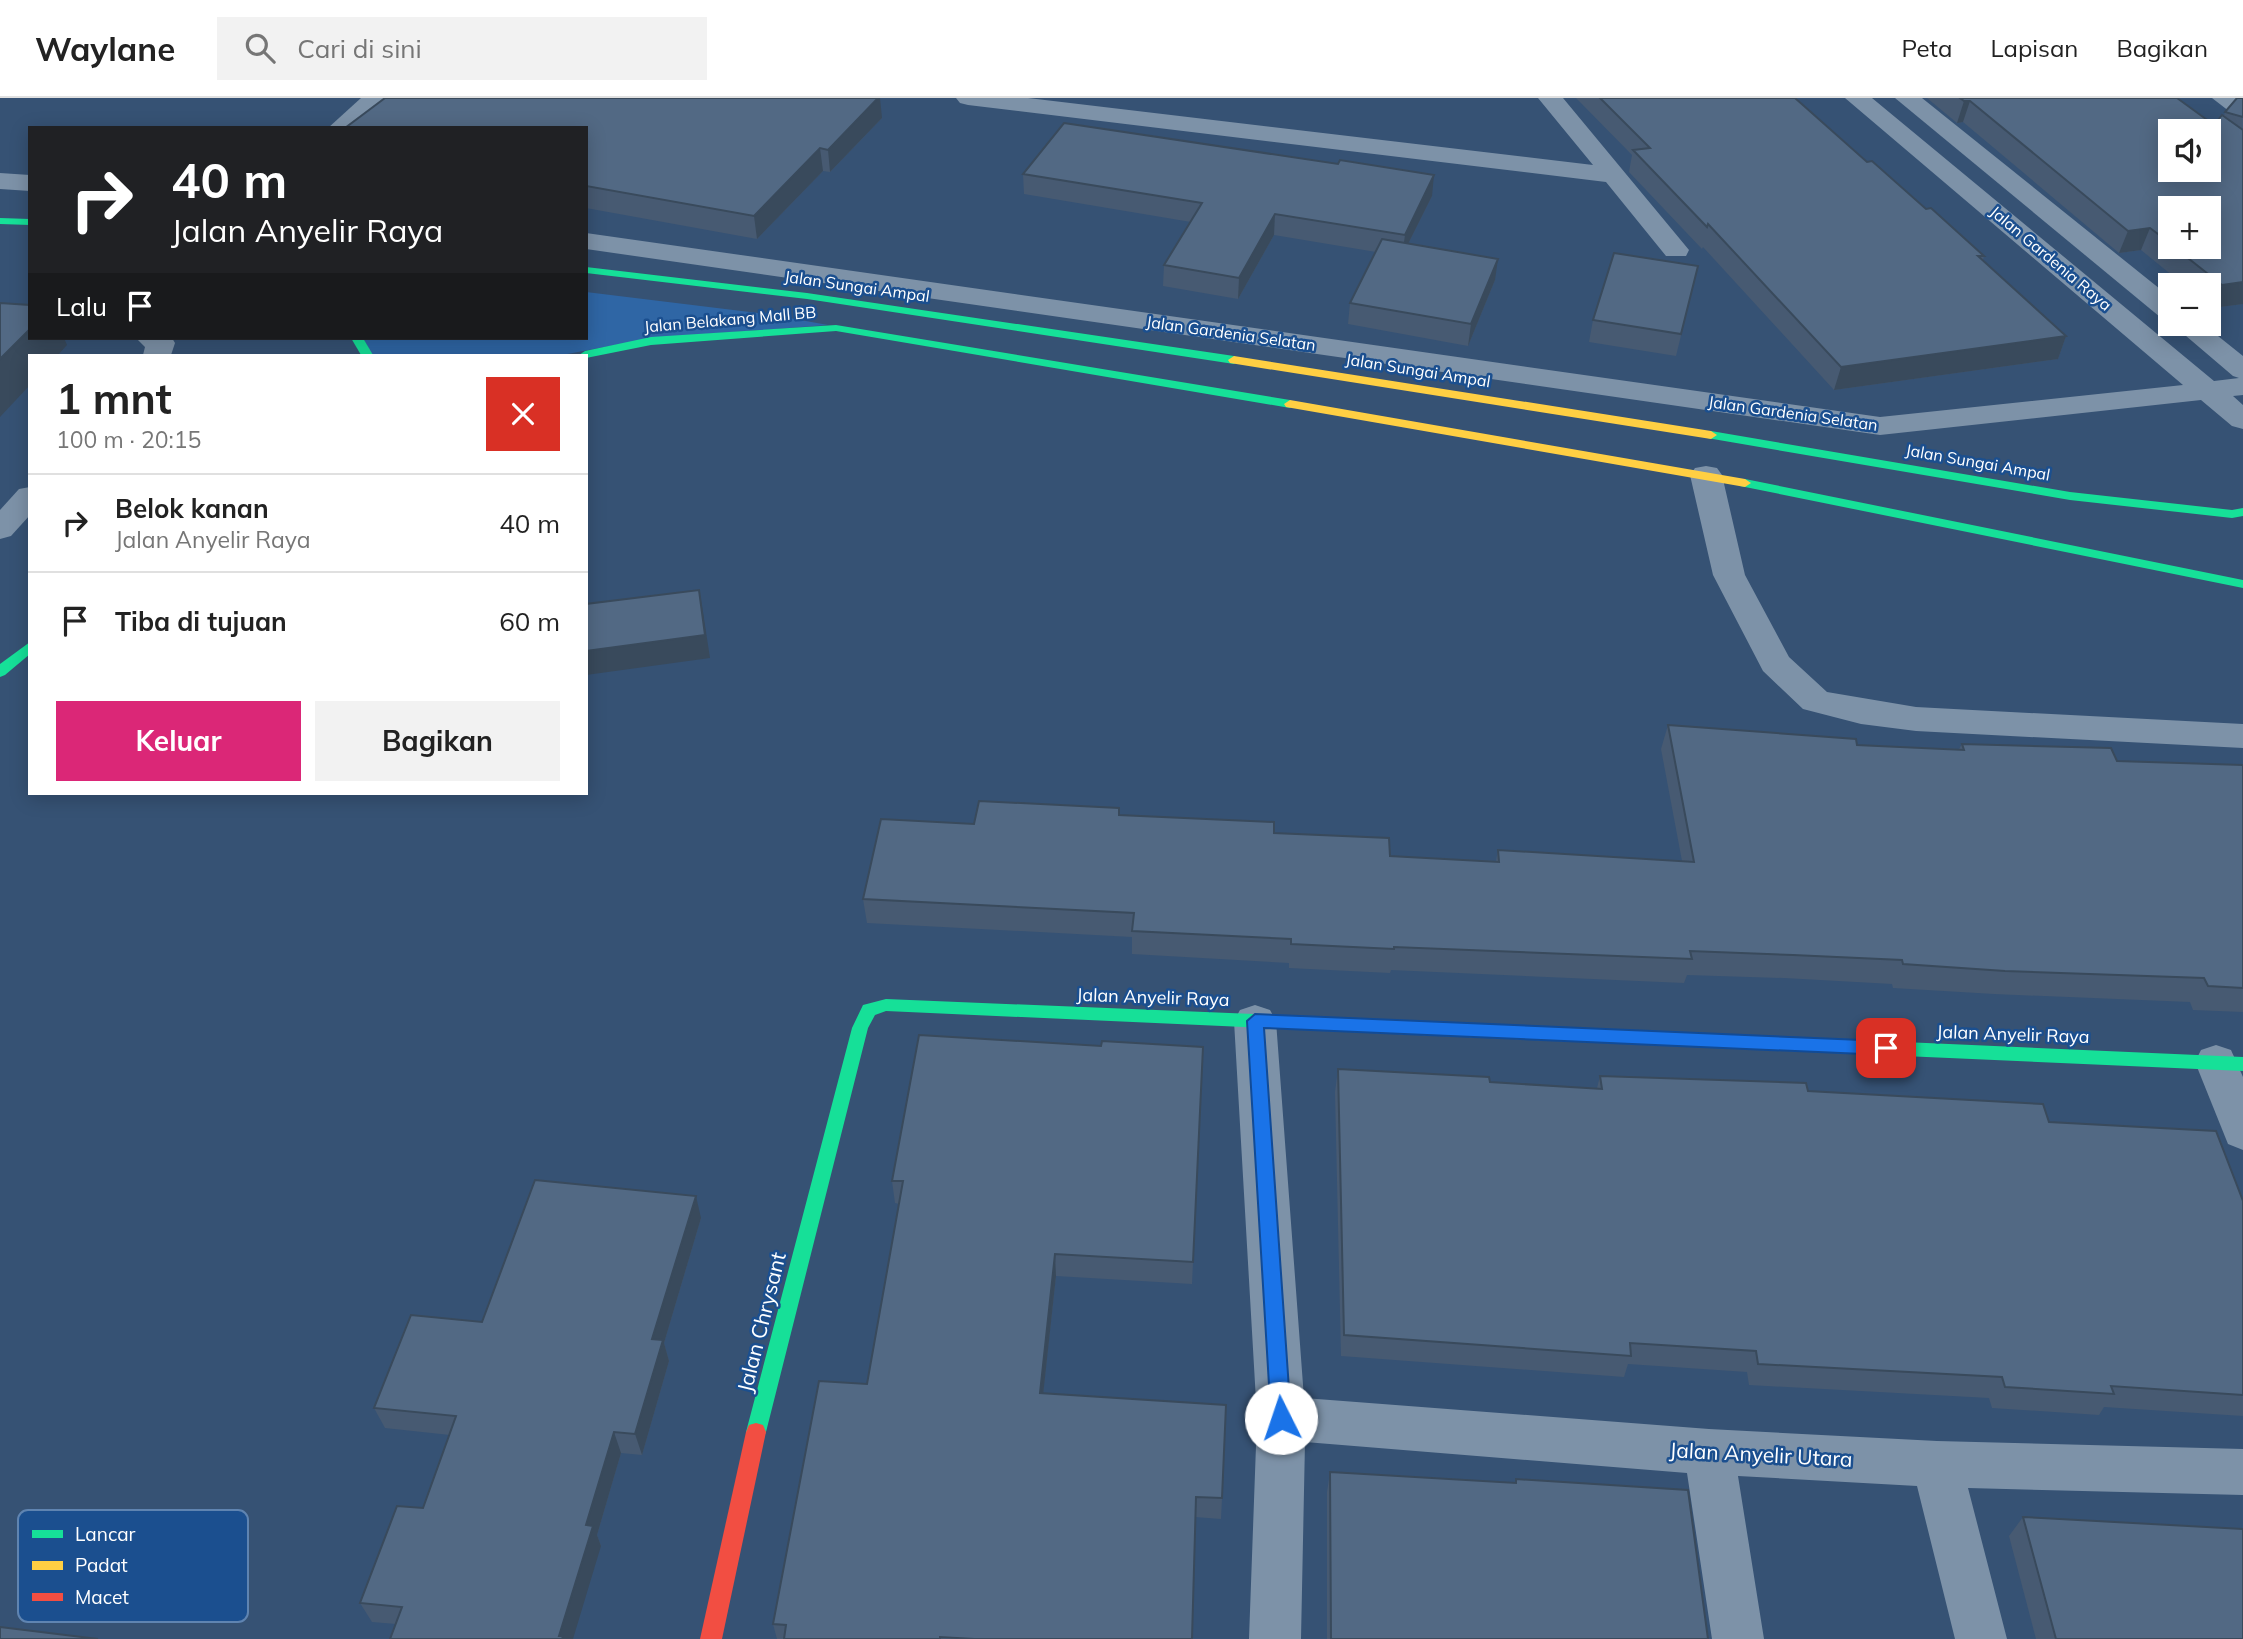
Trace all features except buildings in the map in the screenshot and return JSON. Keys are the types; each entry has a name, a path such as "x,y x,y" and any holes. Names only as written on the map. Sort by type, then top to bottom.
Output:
{"main road":[{"path":"0,221 28,222"},
{"name":"Jalan Sungai Ampal","path":"588,270 807,296 1494,399 2070,496 2232,514 2243,512"},
{"name":"Jalan Belakang Mall BB","path":"588,354 651,341 836,328 1706,475"},
{"path":"1706,475 2243,584"},
{"path":"0,672 28,648"},
{"name":"Jalan Anyelir Raya","path":"862,1018 869,1010 886,1005 2229,1063"},
{"name":"Jalan Chrysant","path":"710,1639 767,1382 862,1018"}],"street":[{"path":"342,126 376,98"},
{"path":"968,98 1617,176"},
{"path":"1550,98 1676,250"},
{"name":"Jalan Gardenia Raya","path":"1857,98 2243,420"},
{"name":"Jalan Gardenia Raya","path":"1907,98 2158,301"},
{"path":"2224,98 2243,110"},
{"path":"0,181 28,183"},
{"name":"Jalan Gardenia Selatan","path":"588,241 1880,426 2097,405 2243,386"},
{"path":"2201,336 2243,370"},
{"path":"154,340 161,343 157,354"},
{"path":"1706,475 1730,575 1775,663 1815,701 1861,712 1916,719 2243,736"},
{"path":"0,529 28,498"},
{"path":"1255,1021 1281,1418 1275,1639"},
{"path":"2229,1063 2243,1132"},
{"name":"Jalan Anyelir Utara","path":"1281,1418 1709,1452 1937,1464 2243,1472"},
{"path":"1709,1452 1738,1639"},
{"path":"1937,1464 1981,1639"}],"shaded area":[{"path":"588,292 767,314 828,325 652,338 567,354 371,354 364,340 588,340"}],"traffic: fast":[{"path":"0,221 28,222"},
{"path":"588,270 807,296 1234,360"},
{"path":"588,354 651,341 836,328 1290,404"},
{"path":"358,340 366,354"},
{"path":"1711,435 2070,496 2232,514 2243,512"},
{"path":"1745,483 2243,584"},
{"path":"0,672 28,648"},
{"path":"756,1432 860,1028 869,1010 886,1005 1375,1026"},
{"path":"1813,1045 2243,1064"}],"traffic: slow":[{"path":"1234,360 1711,435"},
{"path":"1290,404 1745,483"},
{"path":"1375,1026 1813,1045"}],"traffic: jam":[{"path":"711,1639 756,1432"}],"route":[{"path":"1281,1418 1255,1021 1886,1048"}]}
